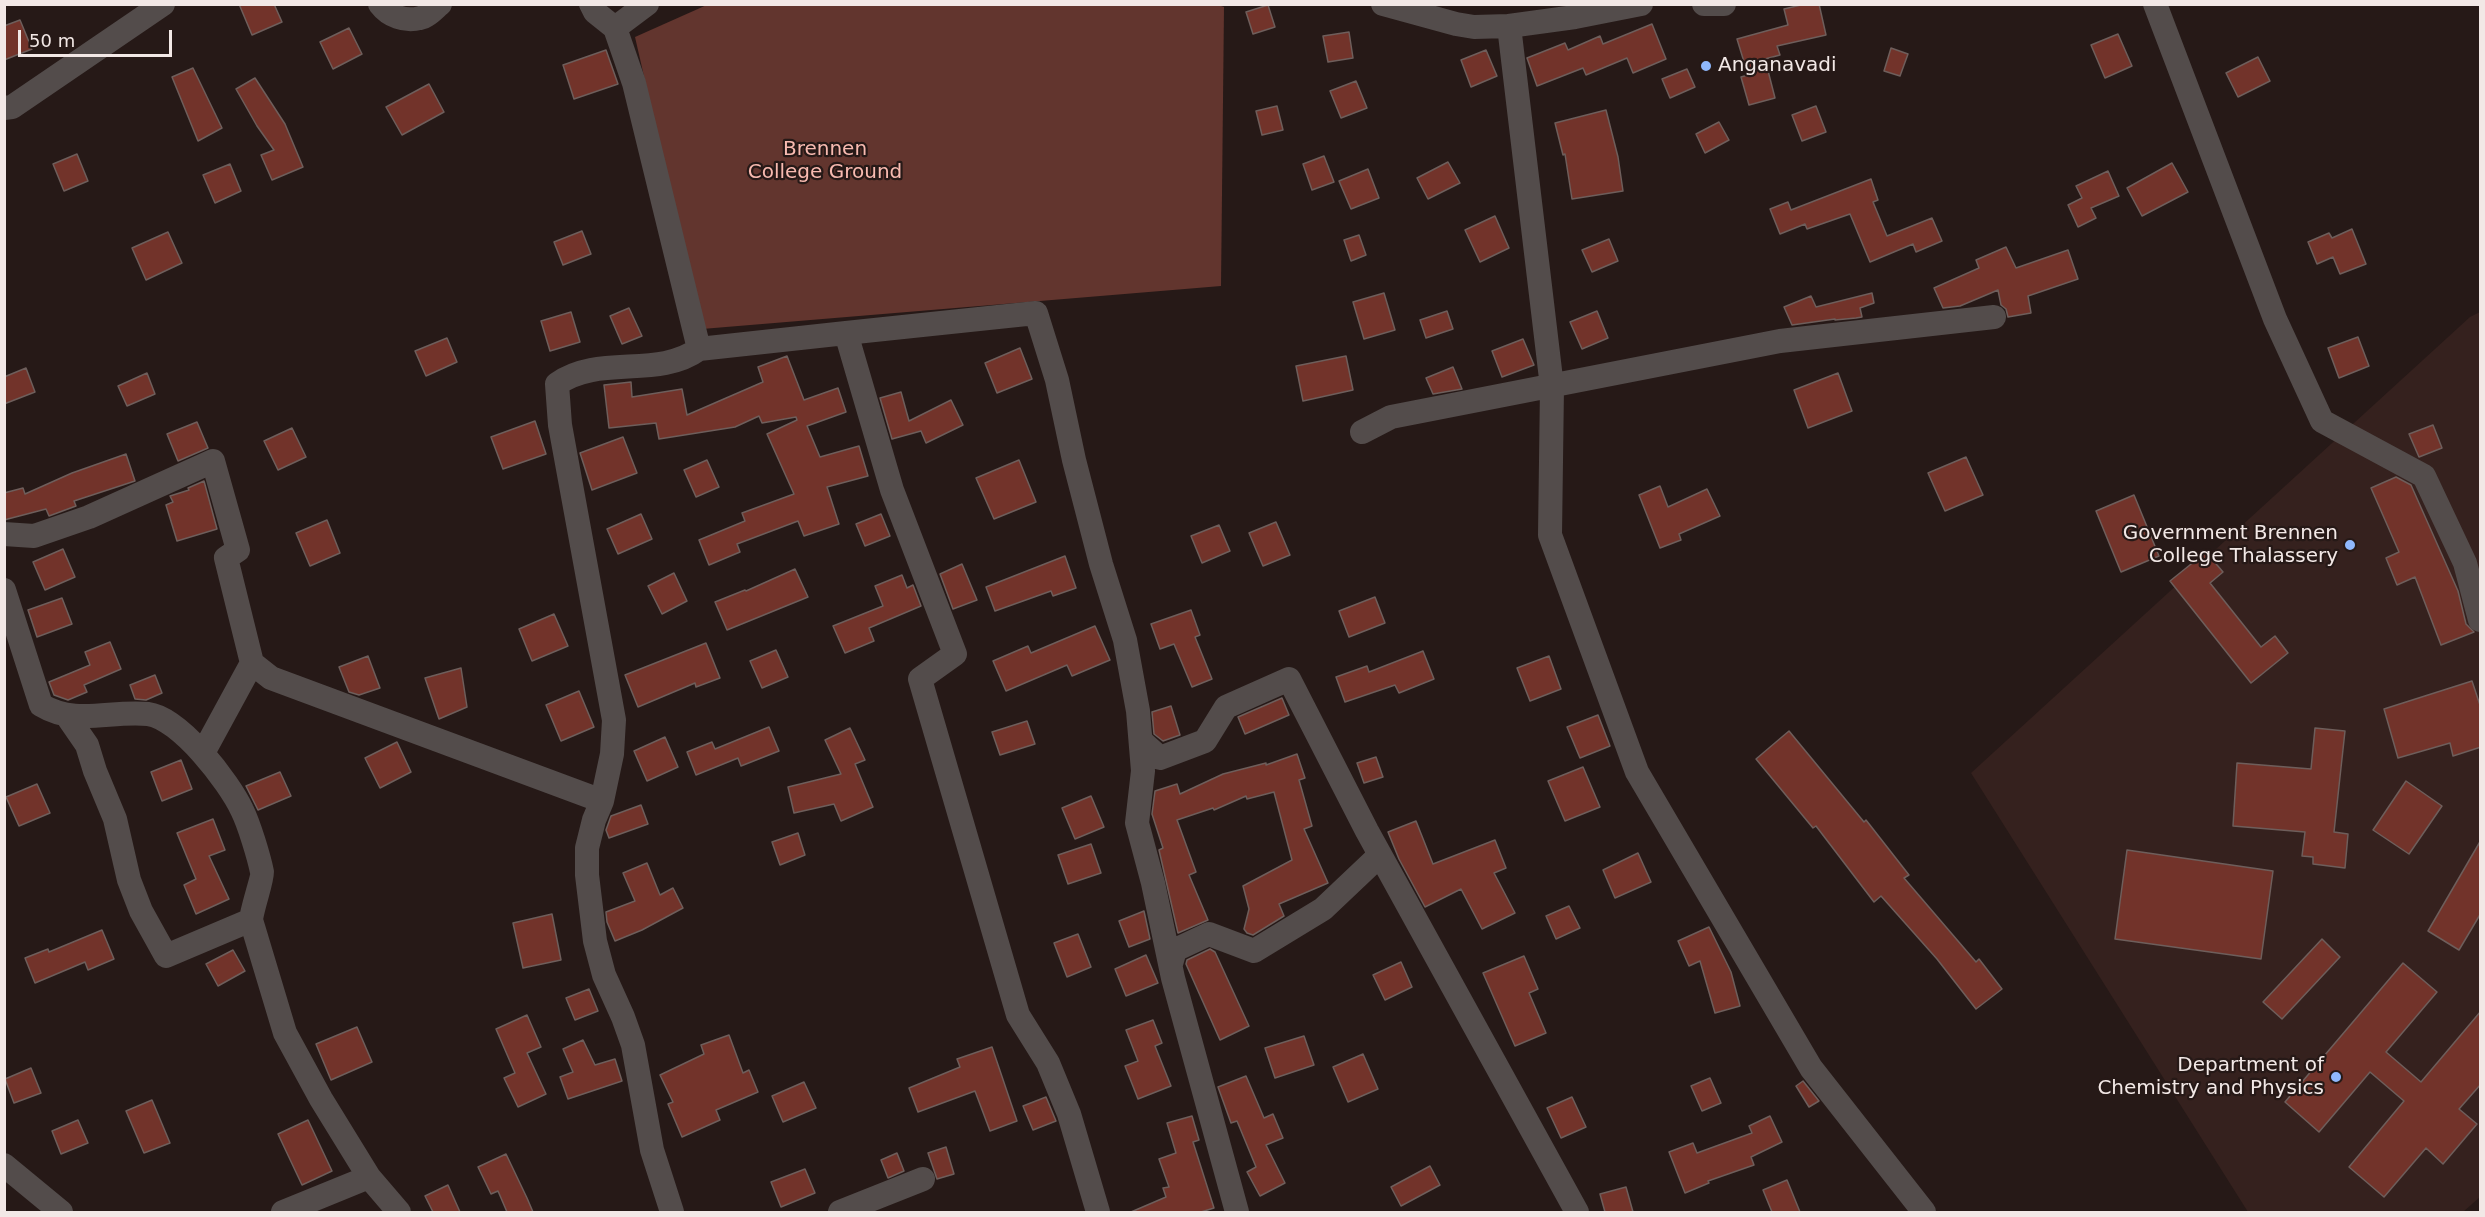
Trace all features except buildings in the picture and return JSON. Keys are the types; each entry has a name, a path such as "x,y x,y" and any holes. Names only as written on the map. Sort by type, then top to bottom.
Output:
{"street":[{"path":"4,108 12,107 163,4"},
{"path":"380,4 387,13 405,19 421,18 440,4"},
{"path":"591,4 595,12 615,28 634,83 699,349"},
{"path":"615,28 647,4"},
{"path":"1383,4 1460,14 1474,27 1509,26 1612,11 1641,4"},
{"path":"1704,4 1724,4"},
{"path":"2155,4 2275,319 2322,421 2424,476 2465,563 2481,620"},
{"path":"1509,26 1552,387 1550,535 1637,772 1810,1068 1924,1212"},
{"path":"672,1212 652,1150 633,1045 604,975 595,940 586,875 587,848 594,820 602,801 612,754 614,720 560,425 557,384 569,375 592,369 673,363 699,349 1036,313 1057,380 1074,460 1101,564 1125,640 1138,711 1143,771 1137,823 1153,883 1170,964 1237,1212"},
{"path":"1362,432 1391,417 1780,341 1994,317"},
{"path":"846,333 892,490 955,654 920,679 1018,1015 1052,1073 1069,1114 1098,1212"},
{"path":"4,534 34,536 89,517 213,461 238,550 226,558 252,663 270,678 602,801"},
{"path":"4,590 40,705 67,716 149,714 172,723 203,753 242,810 262,874 252,905 251,920 285,1033 321,1099 369,1177 399,1212"},
{"path":"203,753 252,663"},
{"path":"1141,741 1160,758 1206,741 1226,707 1289,679 1380,855 1577,1212"},
{"path":"67,716 87,745 95,771 116,819 129,880 141,911 166,956 251,920"},
{"path":"1170,964 1175,950 1209,934 1254,951 1323,909 1380,855"},
{"path":"4,1165 61,1212"},
{"path":"283,1212 369,1177"},
{"path":"840,1212 923,1179"}],"shaded area":[{"name":"Government Brennen College Thalassery","path":"2480,312 2480,1197 2463,1212 2248,1212 1971,773 2470,317"}],"green space":[{"name":"Brennen College Ground","path":"709,4 1215,4 1224,7 1221,286 702,329 635,37"}],"place":[{"name":"Anganavadi","path":"1706,66"},
{"name":"Government Brennen College Thalassery","path":"2350,545"},
{"name":"Department of Chemistry and Physics","path":"2336,1077"}]}
